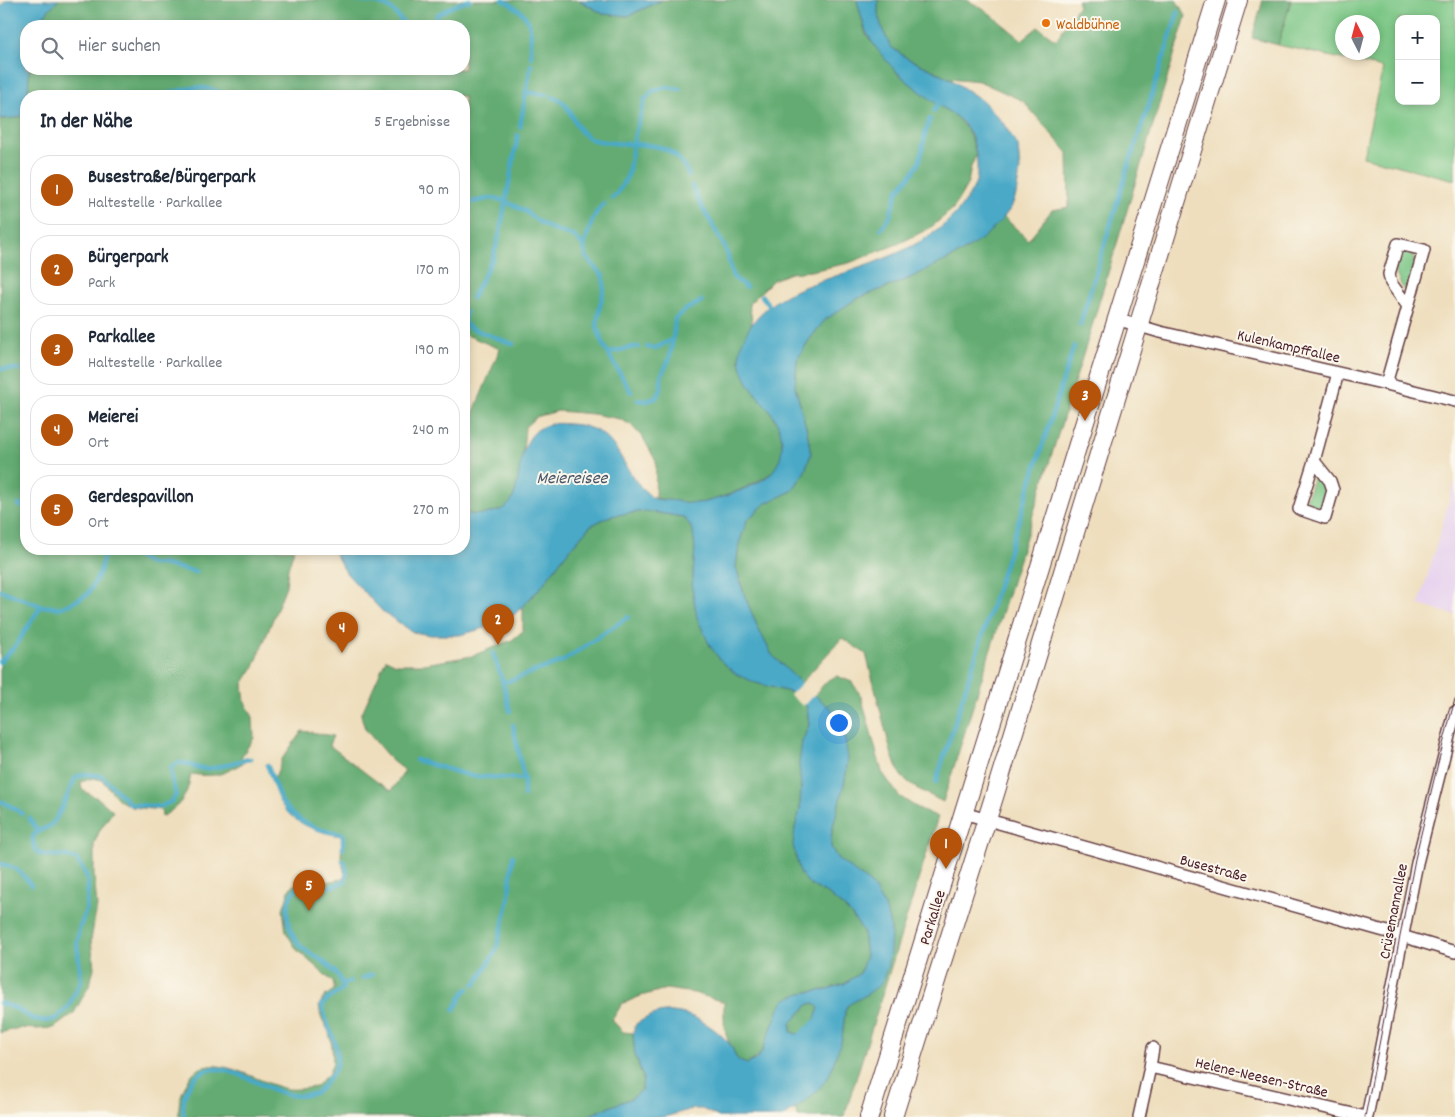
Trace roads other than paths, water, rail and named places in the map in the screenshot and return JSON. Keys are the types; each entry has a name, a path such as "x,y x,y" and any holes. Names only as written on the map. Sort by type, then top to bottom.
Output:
{"main road":[{"name":"Parkallee","path":"869,1117 1216,0"},
{"name":"Parkallee","path":"893,1117 987,820 1238,0"}],"street":[{"path":"1386,384 1424,250 1398,244 1389,274 1391,283 1407,305"},
{"name":"Kulenkampffallee","path":"1116,319 1455,401"},
{"path":"1314,461 1330,481 1334,490 1324,518 1299,509 1338,373"},
{"name":"Crüsemannallee","path":"1366,1117 1417,863 1455,712"},
{"name":"Busestraße","path":"964,813 1455,952"},
{"path":"1139,1117 1153,1048"},
{"name":"Helene-Neesen-Straße","path":"1150,1067 1366,1117"}],"water":[{"path":"7,0 59,0 41,20 20,20 20,75 29,75 28,90 20,90 20,116 16,118 0,119 0,6"},
{"path":"579,0 662,0 628,16 603,14"},
{"name":"Meiereisee","path":"857,0 878,0 878,15 891,47 907,58 949,78 983,101 1003,123 1018,146 1020,170 1016,195 1011,208 1000,222 982,239 959,254 908,279 856,299 825,320 809,340 797,360 795,386 811,454 804,473 792,491 766,503 747,520 739,544 736,567 744,594 772,655 832,710 845,738 848,759 845,780 832,830 831,847 838,859 871,884 885,907 891,929 887,968 881,984 848,1005 845,1011 842,1039 829,1076 816,1092 783,1117 719,1117 702,1109 692,1109 664,1117 584,1117 632,1098 642,1089 643,1077 635,1055 633,1033 636,1024 646,1018 663,1012 673,1012 694,1018 721,1035 731,1046 738,1060 747,1064 756,1060 762,1052 779,1009 786,999 801,993 824,990 844,984 860,973 866,956 863,931 849,912 829,895 809,884 800,873 793,845 800,810 799,763 802,742 809,725 807,707 793,693 756,683 736,674 721,661 710,646 697,618 692,588 695,548 693,532 683,517 646,511 610,516 590,526 541,587 514,615 485,628 460,635 430,635 413,632 383,612 347,574 336,555 470,555 470,513 487,514 501,510 511,502 524,450 528,442 539,429 551,424 579,425 593,429 603,435 618,452 636,482 651,497 657,499 696,503 711,501 748,487 770,474 780,459 782,441 780,432 772,414 748,382 740,359 741,345 752,324 767,308 789,294 885,258 921,241 952,218 971,193 977,178 975,150 972,137 966,127 956,117 899,74 868,36","holes":["815,1003 819,1008 813,1024 805,1033 797,1034 791,1032 791,1023 809,1004"]}],"waterway":[{"path":"355,0 385,6 401,20"},
{"path":"436,20 437,15 470,0"},
{"path":"503,0 520,11 529,22 531,57"},
{"path":"1080,325 1178,12"},
{"path":"520,127 531,65"},
{"path":"612,198 617,194 628,175 635,134 645,99 653,91 666,87 680,89"},
{"path":"179,90 195,88 214,90"},
{"path":"527,92 547,95"},
{"path":"553,97 566,106 586,136 599,141 648,145 667,150 683,164 689,176"},
{"path":"934,111 940,101"},
{"path":"881,229 890,216 898,190 914,171 920,160 930,119"},
{"path":"472,298 493,258 500,232 518,135"},
{"path":"692,186 726,250 733,277 746,287"},
{"path":"470,203 493,198 505,201 525,211 539,222 554,230 572,235 584,246 586,257 603,276 604,287 597,326 603,345 631,392"},
{"path":"584,246 594,218 604,204"},
{"path":"762,296 773,311"},
{"path":"647,347 656,348 673,339 675,319 685,310 702,301"},
{"path":"470,328 513,344"},
{"path":"638,400 646,401 656,398 661,389 661,376 669,360 673,339"},
{"path":"936,782 1074,346"},
{"path":"608,353 639,347"},
{"path":"0,369 19,369"},
{"path":"0,590 41,606 59,608 88,594 100,572 104,555"},
{"path":"136,555 150,564 161,564 197,572"},
{"path":"0,662 16,645 41,606"},
{"path":"503,683 563,661 628,617"},
{"path":"493,653 510,711"},
{"path":"513,725 524,779 524,796"},
{"path":"0,1003 15,1008 33,1019 47,1021 57,1018 68,1007 81,981 77,943 79,929 86,911 88,885 86,874 76,859 38,853 33,839 34,834 52,824 76,777 86,774 102,776 130,804 160,807 172,801 176,795 171,767 176,764 186,763 207,769 251,759"},
{"path":"416,760 471,776 524,779"},
{"path":"267,765 280,798 287,809 309,825 343,834 343,849"},
{"path":"0,802 22,813"},
{"path":"29,818 38,831"},
{"path":"474,984 496,951 508,903 513,856"},
{"path":"184,1117 183,1104 190,1084 201,1073 214,1069 229,1071 276,1091 292,1095 316,1093 333,1073 337,1064 336,1045 322,1005 342,990 341,981 336,973 296,941 290,930 287,911 292,894 300,886 304,884 333,886 344,882 347,871 343,861"},
{"path":"0,864 10,866 18,871 31,885"},
{"path":"362,978 372,975"},
{"path":"343,984 350,982"},
{"path":"454,1010 464,992 468,989"},
{"path":"798,1037 816,1021"}],"tram line":[{"path":"1365,1117 1415,859 1455,699"}],"place":[{"name":"Waldbühne","path":"1046,23"},
{"name":"Parkallee","path":"1085,421"},
{"name":"Bürgerpark","path":"498,645"},
{"name":"Meierei","path":"342,653"},
{"name":"Busestraße/Bürgerpark","path":"946,869"},
{"name":"Gerdespavillon","path":"309,911"}]}
